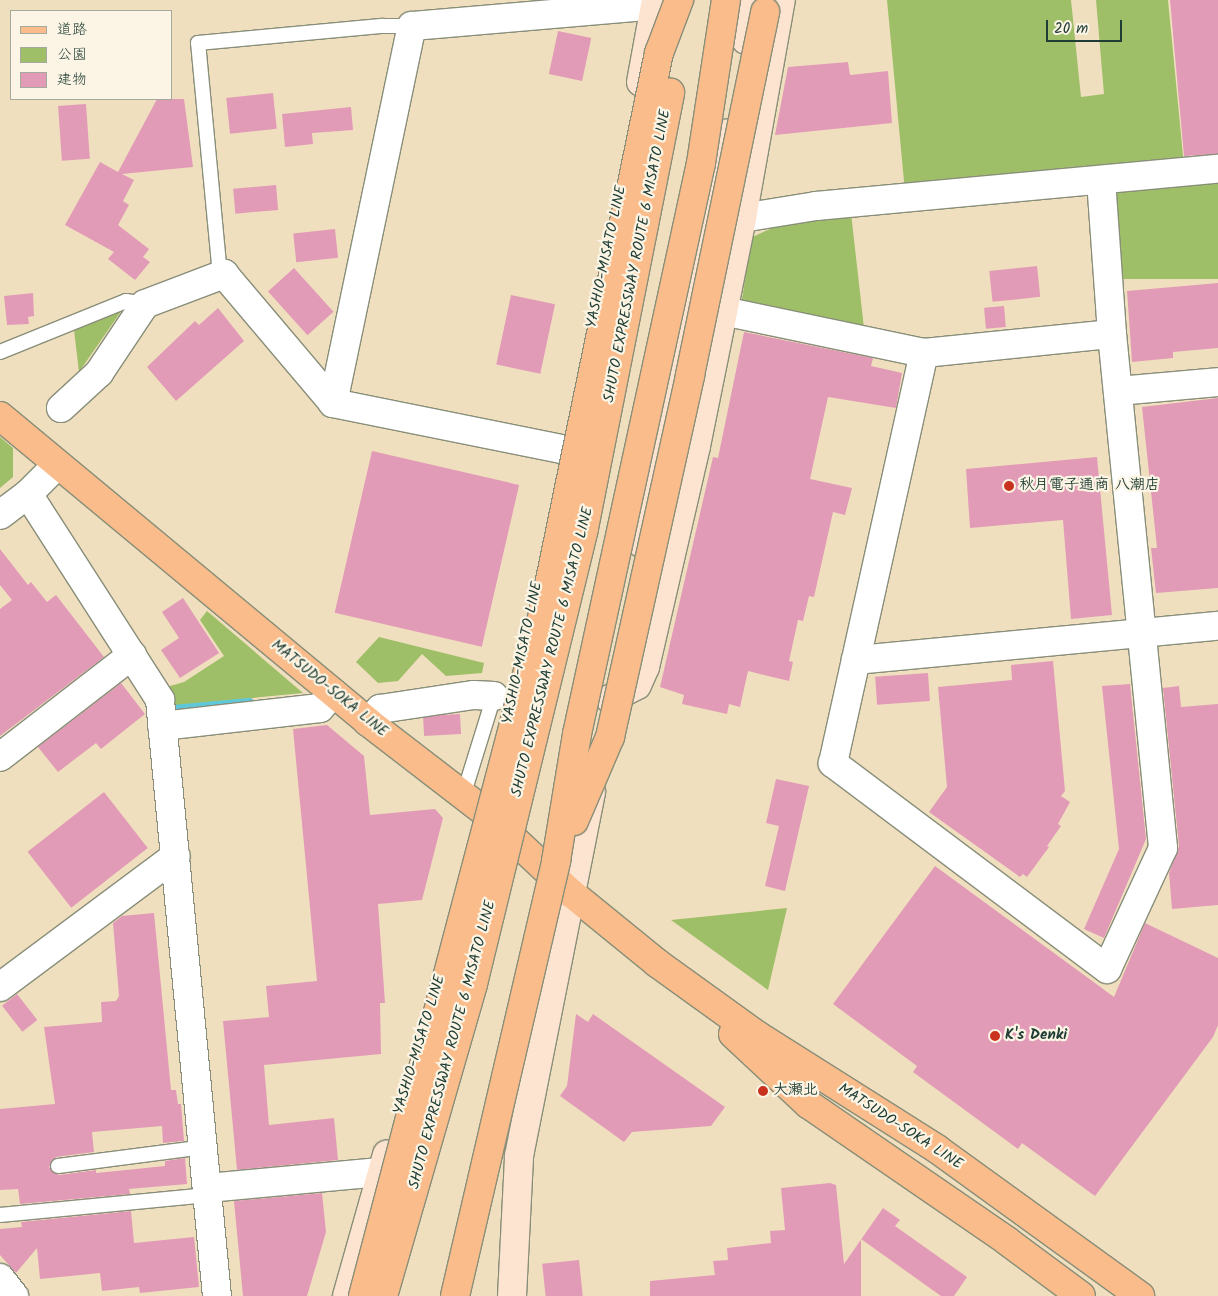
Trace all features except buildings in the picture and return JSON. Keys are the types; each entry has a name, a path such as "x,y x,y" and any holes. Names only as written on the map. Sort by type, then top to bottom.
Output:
{"main road":[{"name":"SHUTO EXPRESSWAY ROUTE 6 MISATO LINE","path":"383,1296 473,984 584,528 688,0"},
{"path":"455,1296 556,861 577,734 701,163 726,0"},
{"path":"363,1296 543,614 659,53 663,2"},
{"name":"YASHIO-MISATO LINE","path":"346,1296 486,813 518,681 663,2"},
{"path":"556,861 610,737 690,375 767,4"},
{"path":"610,699 637,685 645,667 742,218 767,4"},
{"path":"512,1296 519,1156 610,699 680,332 767,4"},
{"name":"MATSUDO-SOKA LINE","path":"0,416 56,465 368,722 486,813 571,893 657,963 765,1040 937,1149 1140,1296"},
{"name":"MATSUDO-SOKA LINE","path":"657,963 808,1104 1007,1240 1081,1296"}],"street":[{"path":"333,403 412,26 663,2"},
{"path":"742,218 816,206 1218,170"},
{"path":"924,353 833,763 1107,970 1163,848 1112,334 1100,180"},
{"path":"61,408 98,373 145,304 224,274 333,403 566,450"},
{"path":"723,311 924,353 1112,334"},
{"path":"1118,391 1218,382"},
{"path":"0,515 28,494 56,465"},
{"path":"28,494 157,692 176,856 218,1296"},
{"path":"856,660 1218,626"},
{"path":"0,757 132,655"},
{"path":"162,726 320,708 333,693"},
{"path":"368,722 380,709 474,695 494,696"},
{"path":"0,987 176,856"},
{"path":"208,1191 382,1172"},
{"path":"0,1278 14,1296"}],"lane":[{"path":"220,275 198,43 383,26 412,26"},
{"path":"0,352 126,301 145,304"},
{"path":"463,796 494,696"},
{"path":"58,1166 204,1147"},
{"path":"0,1215 208,1191"}],"green space":[{"path":"887,0 1071,0 1081,97 1104,94 1096,0 1168,0 1184,166 905,192"},
{"path":"1110,178 1218,178 1218,279 1110,279"},
{"path":"851,213 864,328 741,305 752,237 795,218"},
{"path":"122,310 79,372 74,330"},
{"path":"0,437 13,448 13,477 0,488"},
{"path":"207,611 303,693 171,706 170,686 184,682 224,656 200,620"},
{"path":"379,637 484,663 482,673 446,676 422,654 398,681 378,683 356,662"},
{"path":"787,908 768,990 671,920"}],"waterway":[{"path":"173,709 250,702"}],"place":[{"name":"秋月電子通商 八潮店","path":"1009,486"},
{"name":"K's Denki","path":"995,1036"},
{"name":"大瀬北","path":"763,1091"}]}
